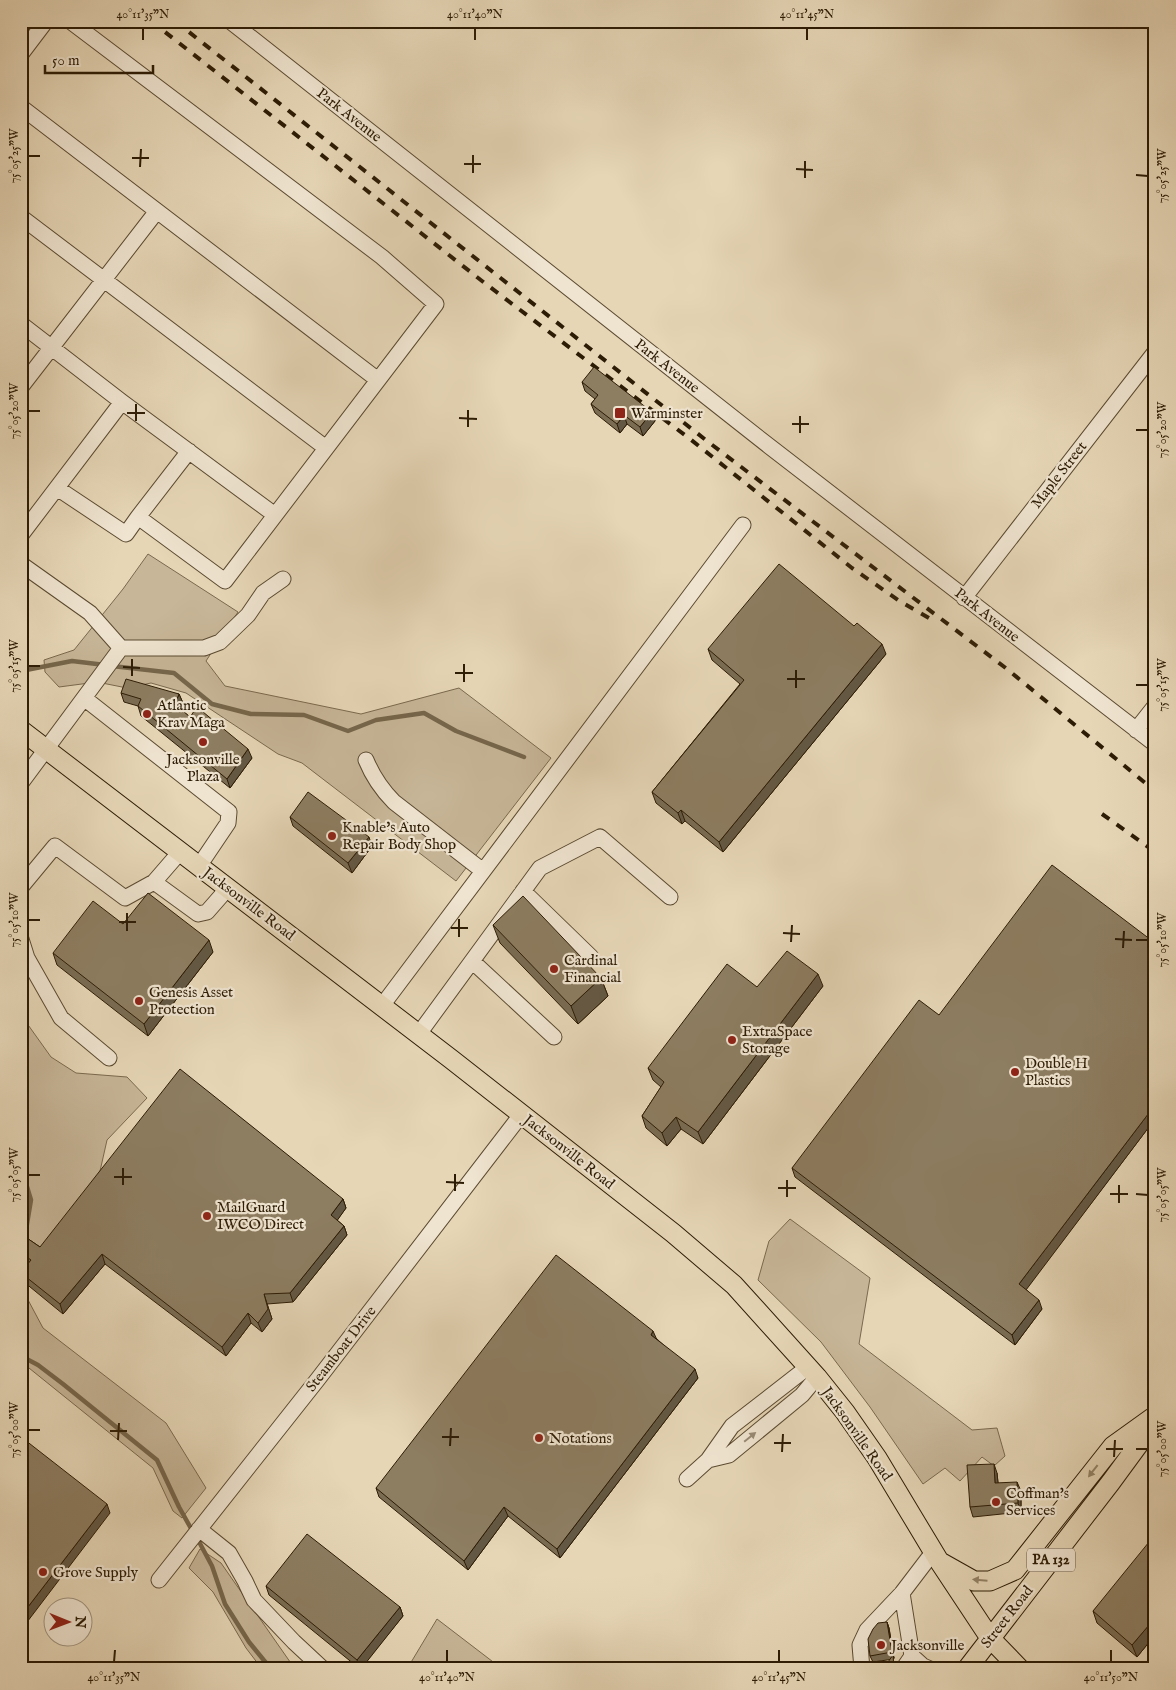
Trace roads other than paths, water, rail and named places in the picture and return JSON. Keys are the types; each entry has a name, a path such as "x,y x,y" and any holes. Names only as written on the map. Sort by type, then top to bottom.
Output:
{"main road":[{"name":"Jacksonville Road","path":"21,730 451,1059 673,1233 734,1285 812,1372 860,1433 936,1556 990,1638 1020,1669"},
{"path":"936,1556 974,1581 990,1580 1015,1570 1113,1446 1155,1416"},
{"name":"Street Road","path":"967,1669 1155,1422"}],"street":[{"path":"21,54 46,21"},
{"path":"70,21 382,257 436,304 225,581 138,517"},
{"name":"Park Avenue","path":"230,21 768,446 1155,744"},
{"path":"21,107 378,380"},
{"path":"21,388 157,211"},
{"path":"21,217 326,448"},
{"path":"21,324 122,402 275,515"},
{"name":"Maple Street","path":"964,598 1155,352"},
{"path":"21,535 122,402"},
{"path":"58,488 126,534 189,451"},
{"path":"381,1007 743,525"},
{"path":"21,564 90,613 121,648 204,648 220,642 248,615 263,593 283,579"},
{"path":"21,783 121,648"},
{"path":"84,698 230,812 228,823 199,866"},
{"path":"1136,730 1155,706"},
{"path":"366,760 377,784 394,802 483,871"},
{"path":"418,1035 540,868 600,837 670,897"},
{"path":"21,887 55,846 125,898 154,882 180,852"},
{"path":"154,882 198,914 207,912 228,888"},
{"path":"522,891 591,957"},
{"path":"21,939 27,958 61,1018 110,1058"},
{"path":"472,961 554,1037"},
{"name":"Steamboat Drive","path":"159,1580 318,1379 521,1115"},
{"path":"687,1479 708,1460 732,1426 812,1372"},
{"path":"708,1460 729,1454 802,1396 812,1372"},
{"path":"199,1530 228,1553 246,1580 254,1600 323,1669"},
{"path":"862,1669 860,1645 867,1630 936,1556"},
{"path":"902,1592 912,1656 923,1666 930,1669"},
{"path":"903,1669 912,1656"}],"waterway":[{"path":"21,671 72,661 105,665"},
{"path":"112,666 174,673 212,704 251,714 304,715 348,731 376,720 424,713 456,731 524,757"},
{"path":"21,1167 31,1200 25,1236 21,1242"},
{"path":"21,1356 38,1365 63,1384 157,1460 193,1532"},
{"path":"197,1538 212,1566 225,1604 249,1642 271,1669"}],"railway":[{"path":"151,21 482,281 690,439 852,568 898,600 934,621"},
{"path":"175,21 707,441 1007,669 1155,791"},
{"path":"1102,814 1155,852"}],"place":[{"name":"Warminster","path":"620,413"},
{"name":"Atlantic Krav Maga","path":"147,714"},
{"name":"Jacksonville Plaza","path":"203,742"},
{"name":"Knable's Auto Repair Body Shop","path":"332,836"},
{"name":"Cardinal Financial","path":"554,969"},
{"name":"Genesis Asset Protection","path":"139,1001"},
{"name":"ExtraSpace Storage","path":"732,1040"},
{"name":"Double H Plastics","path":"1015,1072"},
{"name":"MailGuard IWCO Direct","path":"207,1216"},
{"name":"Notations","path":"539,1438"},
{"name":"Coffman's Services","path":"996,1502"},
{"name":"Grove Supply","path":"43,1572"},
{"name":"Jacksonville","path":"881,1645"}]}
